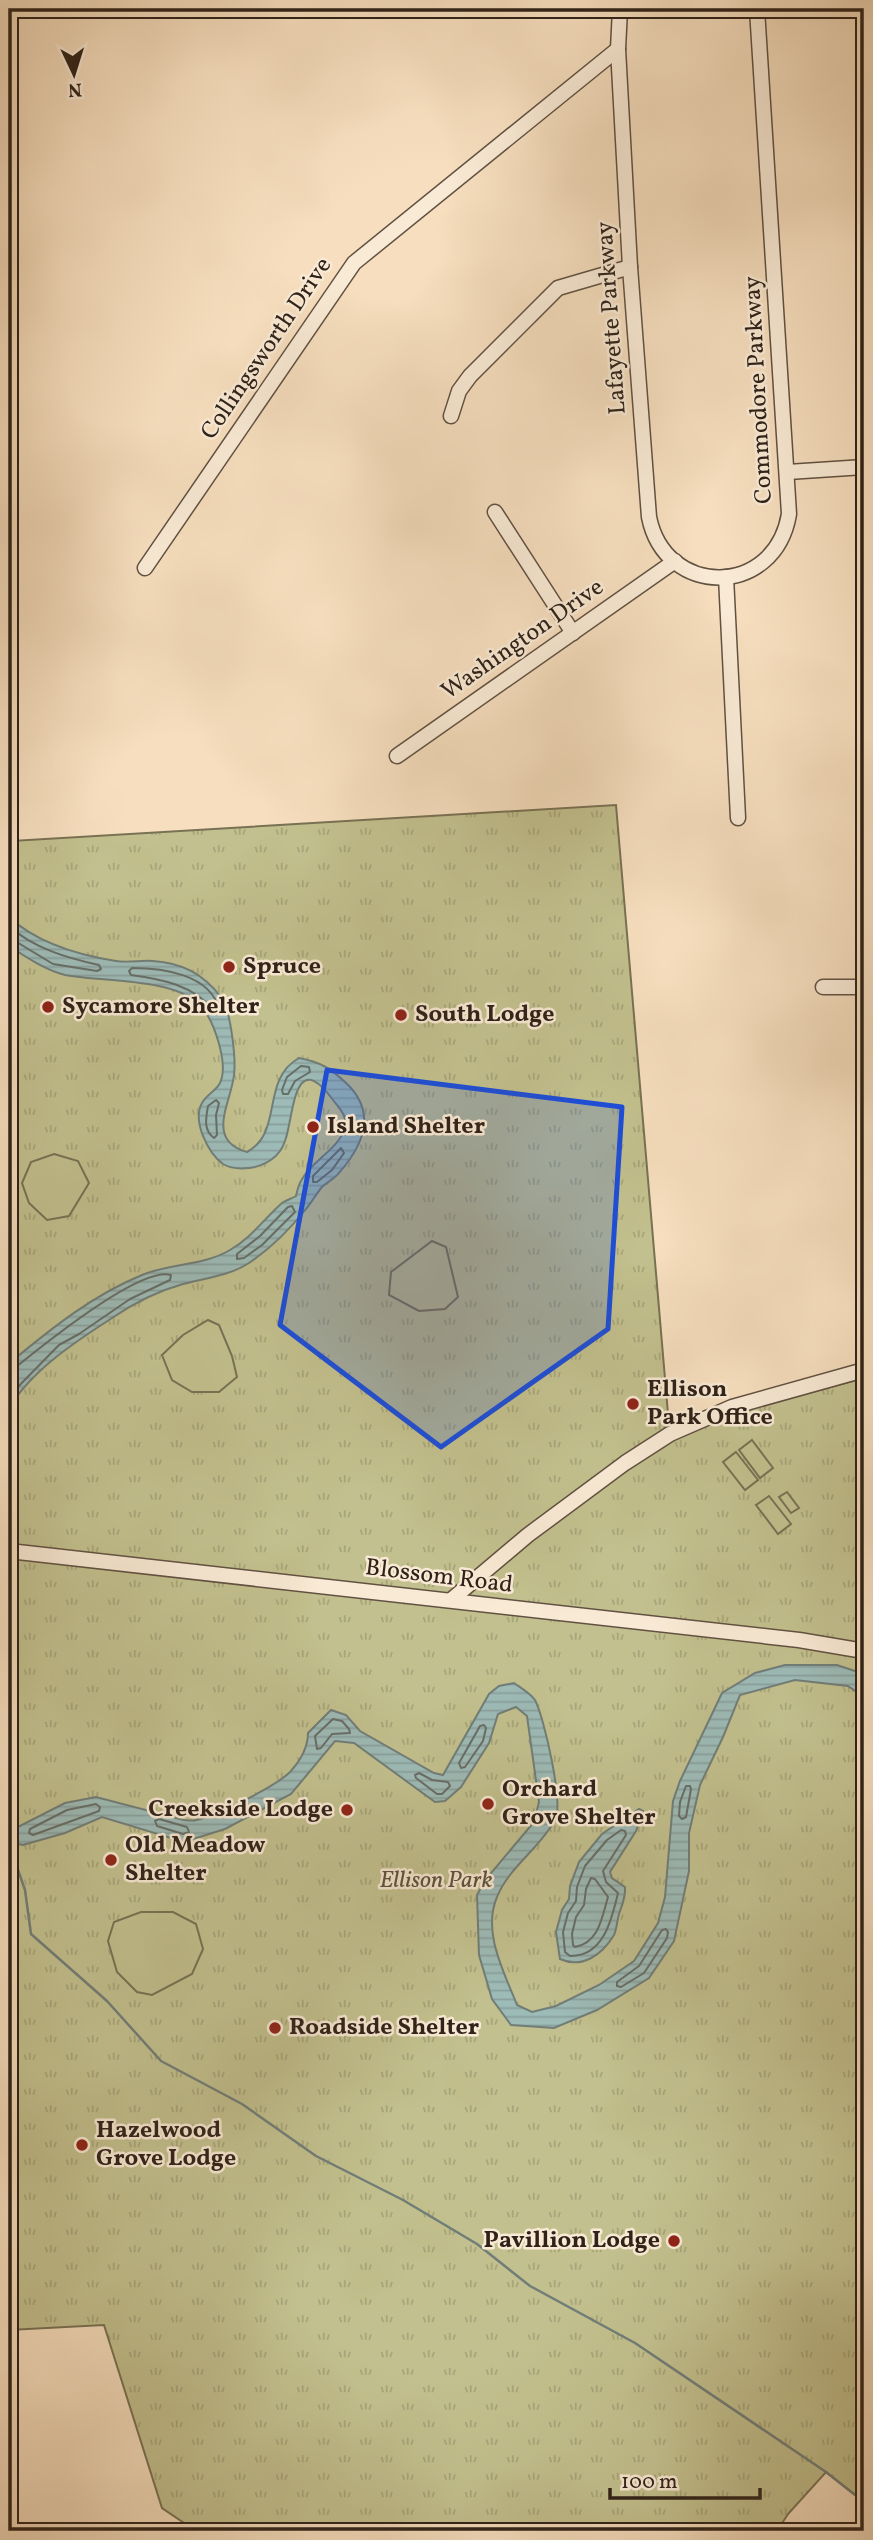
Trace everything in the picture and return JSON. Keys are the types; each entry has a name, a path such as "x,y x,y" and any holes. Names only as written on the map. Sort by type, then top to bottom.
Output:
{"street":[{"name":"Lafayette Parkway","path":"620,9 618,49 630,267 649,517 657,541 674,561"},
{"name":"Commodore Parkway","path":"726,577 761,565 778,546 789,514 757,9"},
{"name":"Collingsworth Drive","path":"145,568 354,263 618,49"},
{"path":"451,416 459,391 470,376 558,288 630,267"},
{"path":"788,472 864,467"},
{"path":"495,512 573,633"},
{"path":"674,561 702,575 726,577 738,818"},
{"name":"Washington Drive","path":"397,756 674,561"},
{"path":"823,987 864,987"},
{"path":"451,1600 528,1535 625,1463 670,1434 732,1407 864,1370"},
{"name":"Blossom Road","path":"9,1551 799,1640 864,1651"}],"highlighted area":[{"path":"327,1070 622,1107 608,1329 441,1447 280,1325"}],"green space":[{"name":"Ellison Park","path":"9,787 12,841 616,805 670,1437 729,1414 864,1378 864,2502 826,2472 788,2514 777,2531 196,2531 162,2508 104,2325 9,2330"},
{"path":"54,1154 78,1161 89,1183 69,1216 47,1220 29,1203 22,1183 31,1162"},
{"path":"432,1241 446,1247 458,1297 445,1309 419,1311 389,1295 391,1272"},
{"path":"208,1320 219,1325 232,1356 237,1377 219,1392 192,1392 172,1380 162,1355 183,1335"},
{"path":"752,1440 773,1468 760,1478 739,1450"},
{"path":"736,1452 758,1480 745,1490 723,1462"},
{"path":"787,1492 799,1508 791,1513 779,1497"},
{"path":"769,1496 791,1524 778,1534 756,1505"},
{"path":"141,1912 173,1912 196,1924 203,1949 192,1974 152,1995 137,1992 117,1972 108,1941 114,1922"}],"water":[{"path":"9,917 32,934 59,946 116,961 174,964 192,971 214,989 225,1003 232,1035 234,1075 224,1130 227,1139 234,1146 247,1152 258,1143 265,1132 280,1079 287,1068 299,1058 329,1069 355,1093 361,1105 364,1128 355,1152 347,1163 265,1251 233,1271 164,1290 120,1313 69,1347 42,1369 9,1408 9,1365 12,1361 74,1313 124,1283 153,1271 209,1259 238,1245 282,1203 296,1196 305,1174 337,1143 346,1124 343,1113 320,1085 310,1080 303,1082 297,1091 283,1147 276,1156 266,1163 249,1168 223,1164 207,1145 200,1127 199,1110 220,1083 223,1065 215,1031 199,1004 172,989 136,982 65,975 50,970 9,946"},
{"path":"785,1665 837,1665 864,1674 864,1697 848,1686 795,1680 740,1695 700,1785 689,1833 689,1871 674,1941 649,1978 597,2010 554,2028 511,2025 492,1999 479,1955 477,1895 486,1879 534,1822 539,1802 527,1716 516,1707 498,1714 489,1743 461,1787 445,1801 435,1802 354,1743 335,1741 291,1794 225,1829 184,1842 102,1817 65,1833 23,1845 9,1842 9,1828 16,1828 65,1803 96,1797 184,1820 205,1818 259,1793 290,1772 303,1754 308,1733 331,1710 346,1715 360,1731 434,1773 443,1775 489,1694 499,1686 514,1683 533,1697 539,1709 552,1760 557,1797 555,1820 502,1886 493,1910 493,1938 501,1966 517,2005 532,2012 556,2006 599,1985 634,1961 658,1923 665,1897 673,1801 722,1693 755,1673"},
{"path":"639,1809 643,1811 636,1831 610,1872 612,1878 625,1887 614,1935 604,1949 591,1958 576,1962 560,1959 556,1932 579,1862 602,1834"}],"waterway":[{"path":"9,1844 25,1890 31,1934 107,2001 161,2061 242,2104 316,2156 403,2200 477,2244 530,2286 635,2343 826,2472 864,2502"}],"place":[{"name":"Spruce","path":"229,967"},
{"name":"Sycamore Shelter","path":"48,1007"},
{"name":"South Lodge","path":"401,1015"},
{"name":"Island Shelter","path":"313,1127"},
{"name":"Ellison Park Office","path":"633,1404"},
{"name":"Orchard Grove Shelter","path":"488,1804"},
{"name":"Creekside Lodge","path":"347,1810"},
{"name":"Old Meadow Shelter","path":"111,1860"},
{"name":"Roadside Shelter","path":"275,2028"},
{"name":"Hazelwood Grove Lodge","path":"82,2145"},
{"name":"Pavillion Lodge","path":"674,2241"}]}
